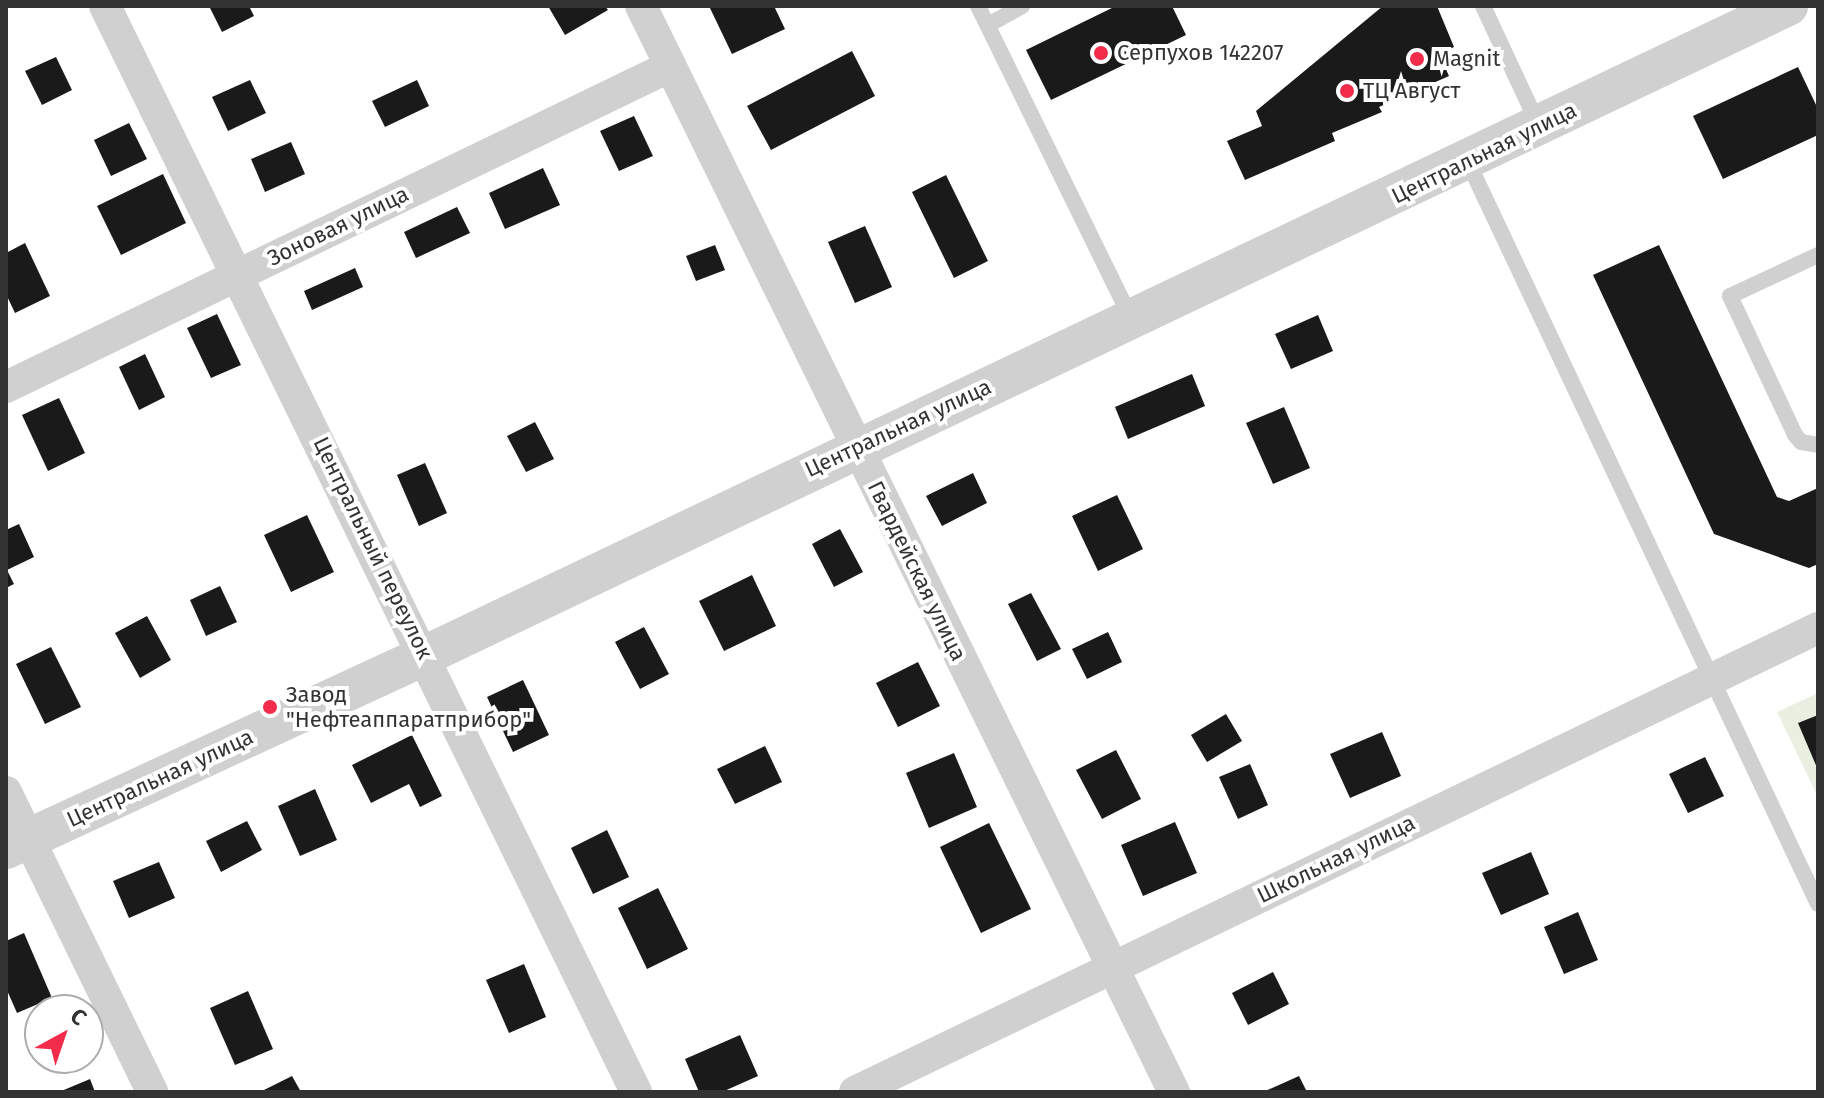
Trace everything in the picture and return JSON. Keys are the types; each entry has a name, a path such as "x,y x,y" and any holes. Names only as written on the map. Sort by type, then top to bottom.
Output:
{"street":[{"name":"Центральный переулок","path":"105,6 426,655 636,1092"},
{"name":"Гвардейская улица","path":"641,6 1174,1092"},
{"name":"Центральная улица","path":"17,844 426,655 855,447 1540,128 1788,6"},
{"name":"Зоновая улица","path":"6,387 671,66"},
{"name":"Школьная улица","path":"855,1092 1818,628"},
{"path":"6,792 17,844 152,1092"}],"lane":[{"path":"978,6 1131,319"},
{"path":"988,25 1022,6"},
{"path":"1483,6 1540,128"},
{"path":"1468,162 1709,680 1818,904"},
{"path":"1818,255 1730,296 1795,435 1801,442 1818,445"}],"green space":[{"path":"1818,693 1818,797 1777,712"}],"building":[{"path":"209,6 249,6 254,16 222,32"},
{"path":"548,6 605,6 608,10 565,35"},
{"path":"709,6 774,6 785,29 732,54"},
{"path":"1116,6 1172,6 1186,35 1051,100 1026,50"},
{"name":"ТЦ Август","path":"1383,6 1437,6 1454,47 1439,54 1449,76 1379,107 1382,112 1332,133 1335,141 1245,180 1227,141 1262,126 1256,111"},
{"path":"852,51 875,96 771,150 747,106"},
{"path":"56,57 72,90 42,105 25,71"},
{"path":"1798,67 1818,109 1818,135 1723,179 1693,116"},
{"path":"250,80 266,113 228,131 212,97"},
{"path":"417,80 429,106 385,127 372,101"},
{"path":"634,116 653,156 619,171 600,131"},
{"path":"129,123 147,159 111,176 94,140"},
{"path":"291,142 305,174 265,192 251,159"},
{"path":"543,168 560,205 505,229 489,193"},
{"path":"163,174 186,223 121,255 97,206"},
{"path":"946,175 988,261 954,278 912,192"},
{"path":"457,207 470,233 416,258 404,232"},
{"path":"865,226 892,287 855,303 828,242"},
{"path":"25,243 50,296 15,313 6,294 6,253"},
{"path":"715,245 725,270 696,281 686,256"},
{"path":"1659,245 1777,497 1789,501 1818,488 1818,564 1809,568 1714,534 1593,275"},
{"path":"355,268 363,287 312,310 304,291"},
{"path":"217,314 241,365 211,378 187,328"},
{"path":"1318,315 1333,351 1291,369 1275,334"},
{"path":"145,354 165,397 139,410 119,367"},
{"path":"1192,374 1205,406 1128,439 1115,407"},
{"path":"59,398 85,453 48,471 22,415"},
{"path":"1284,407 1310,468 1273,484 1246,423"},
{"path":"535,422 554,459 526,472 507,436"},
{"path":"425,463 447,513 419,526 397,475"},
{"path":"973,473 987,503 942,526 926,496"},
{"path":"1117,495 1143,549 1098,571 1072,516"},
{"path":"307,515 334,572 291,592 264,535"},
{"path":"19,524 34,557 7,570 14,584 6,588 6,530"},
{"path":"840,529 863,572 834,587 812,544"},
{"path":"752,575 776,626 724,651 699,601"},
{"path":"220,586 237,622 206,636 190,600"},
{"path":"1031,593 1061,649 1037,661 1008,604"},
{"path":"147,616 171,660 140,678 115,633"},
{"path":"644,627 669,674 640,689 615,642"},
{"path":"1108,632 1122,662 1087,679 1072,649"},
{"path":"51,647 81,707 45,724 16,664"},
{"path":"918,662 940,706 898,727 876,683"},
{"path":"523,680 549,735 513,752 487,697"},
{"path":"1226,714 1242,741 1207,762 1191,735"},
{"path":"1818,715 1818,770 1798,723"},
{"path":"1382,732 1401,776 1350,798 1330,754"},
{"path":"412,735 442,796 420,807 409,784 371,803 352,765"},
{"path":"765,746 782,782 735,804 717,769"},
{"path":"1116,750 1141,799 1102,819 1076,770"},
{"path":"954,753 977,807 929,828 906,773"},
{"path":"1705,757 1724,796 1688,813 1669,774"},
{"path":"1250,764 1268,805 1238,819 1219,777"},
{"path":"315,789 337,840 300,856 278,806"},
{"path":"247,821 262,850 221,872 206,841"},
{"path":"1175,822 1197,873 1143,896 1121,845"},
{"path":"989,823 1031,909 981,933 940,847"},
{"path":"607,830 629,877 593,894 571,848"},
{"path":"1531,852 1549,894 1501,915 1482,873"},
{"path":"159,862 175,898 129,918 113,881"},
{"path":"658,888 688,949 647,969 618,908"},
{"path":"1578,912 1598,960 1564,974 1544,927"},
{"path":"24,933 50,994 24,994 24,1010 17,1013 6,988 6,941"},
{"path":"524,964 546,1017 509,1033 486,980"},
{"path":"1273,972 1289,1004 1248,1025 1232,993"},
{"path":"248,991 273,1049 235,1065 210,1008"},
{"path":"740,1035 758,1076 722,1092 699,1092 685,1059"},
{"path":"292,1076 301,1092 260,1092"},
{"path":"1299,1076 1307,1092 1263,1092"},
{"path":"90,1079 95,1092 59,1092"}],"place":[{"name":"Серпухов 142207","path":"1101,53"},
{"name":"Magnit","path":"1417,59"},
{"name":"ТЦ Август","path":"1347,91"},
{"name":"Завод \"Нефтеаппаратприбор\"","path":"270,707"}]}
